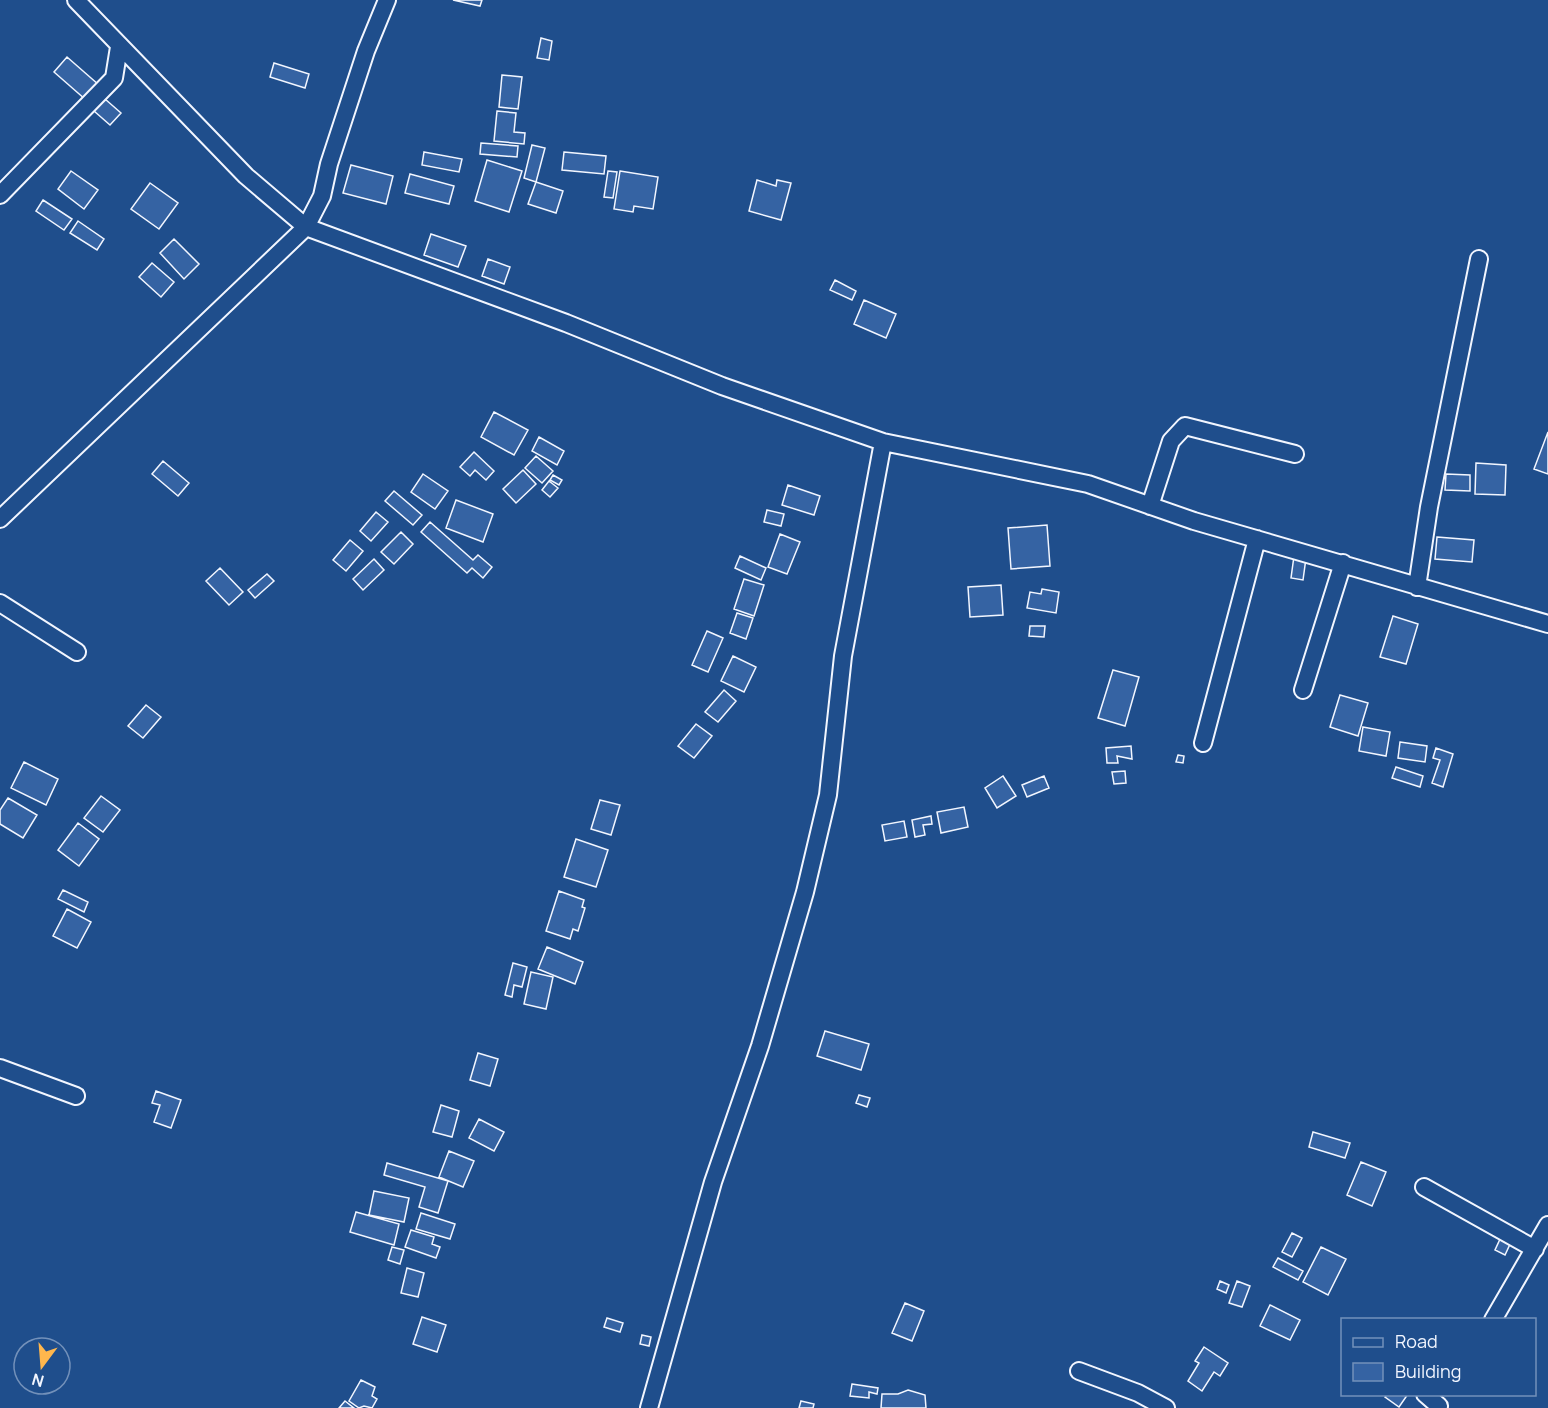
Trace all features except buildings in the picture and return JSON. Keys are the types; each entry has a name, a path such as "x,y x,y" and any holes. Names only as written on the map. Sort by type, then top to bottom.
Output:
{"street":[{"path":"76,0 246,176 306,226 566,324 722,386 883,442 1088,484 1257,539 1548,624"},
{"path":"0,519 306,226 322,196 329,164 366,51 387,0"},
{"path":"0,195 114,78 119,47"},
{"path":"1417,586 1429,507 1479,259"},
{"path":"1150,506 1171,441 1185,426 1295,454"},
{"path":"649,1408 713,1182 760,1046 805,892 828,795 843,656 883,442"},
{"path":"1203,743 1257,539"},
{"path":"1303,690 1343,563"},
{"path":"0,603 77,652"},
{"path":"0,1068 76,1096"},
{"path":"1424,1187 1535,1249"},
{"path":"1494,1318 1548,1225"},
{"path":"1079,1371 1138,1393 1166,1408"},
{"path":"1427,1396 1441,1403"}]}
